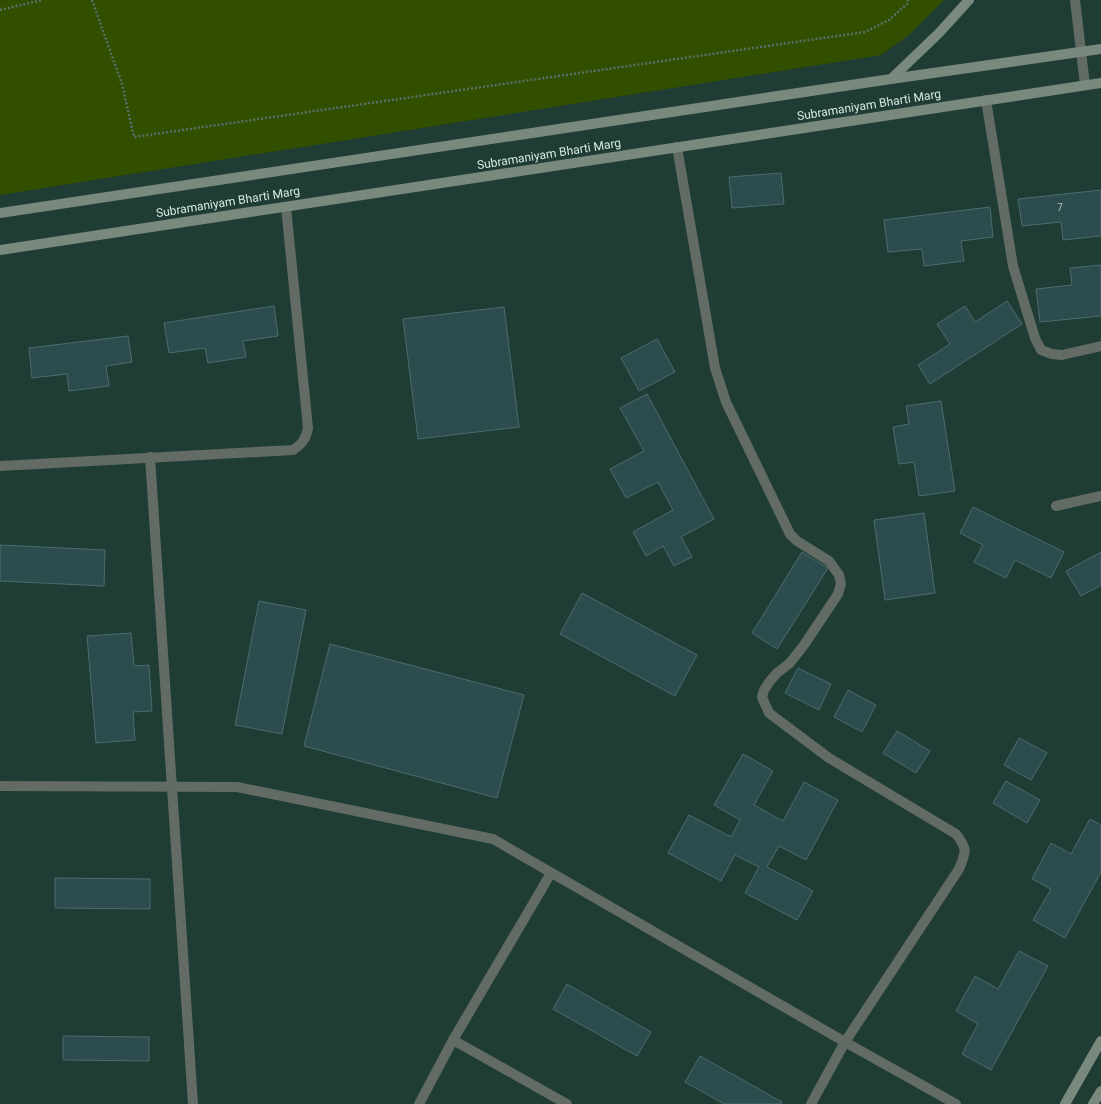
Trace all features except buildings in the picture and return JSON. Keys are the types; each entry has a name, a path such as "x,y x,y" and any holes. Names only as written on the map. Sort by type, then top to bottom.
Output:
{"main road":[{"path":"891,79 939,33 969,0"},
{"name":"Subramaniyam Bharti Marg","path":"0,212 1101,49"},
{"name":"Subramaniyam Bharti Marg","path":"0,250 1101,83"},
{"path":"1065,1104 1101,1041"},
{"path":"1093,1104 1101,1091"}],"street":[{"path":"1075,0 1085,85"},
{"path":"986,100 1013,266 1035,338 1041,350 1052,354 1062,355 1101,346"},
{"path":"677,148 715,368 726,402 790,534 797,541 829,561 839,575 841,584 838,594 804,646 770,681 764,690 762,698 769,714 829,758 956,834 964,844 964,856 959,869 845,1042 811,1104"},
{"path":"0,466 293,450 301,445 308,428 286,207"},
{"path":"150,457 192,1104"},
{"path":"1056,506 1101,496"},
{"path":"0,786 237,787 493,839 845,1042 956,1104"},
{"path":"419,1104 454,1040 551,873"},
{"path":"454,1040 567,1104"}],"path":[{"path":"0,10 42,0"},
{"path":"92,0 122,84 134,137 865,32 889,20 908,4 908,0"}],"green space":[{"path":"0,0 944,0 909,35 881,55 0,195"}]}
